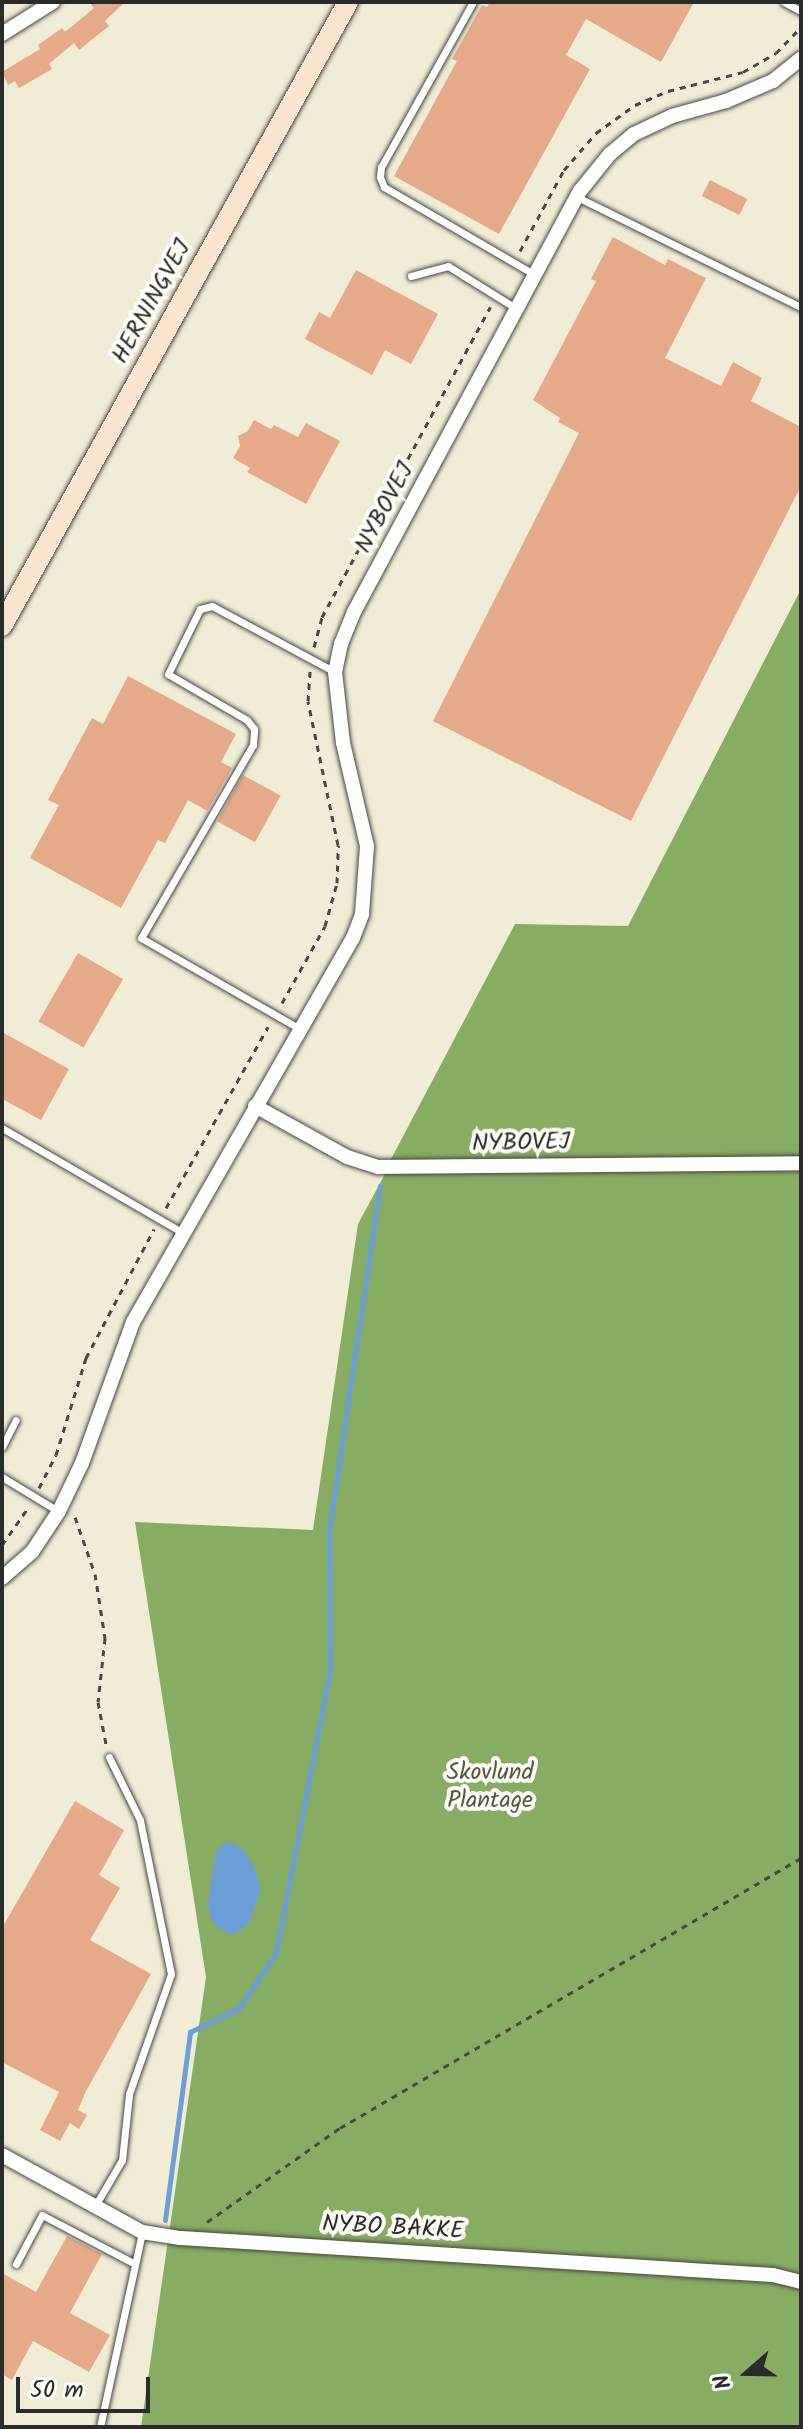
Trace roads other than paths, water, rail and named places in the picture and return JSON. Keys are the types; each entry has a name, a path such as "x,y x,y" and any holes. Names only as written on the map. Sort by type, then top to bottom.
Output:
{"main road":[{"name":"HERNINGVEJ","path":"2,626 348,2"}],"street":[{"path":"2,34 53,2"},
{"name":"NYBOVEJ","path":"2,1578 32,1552 62,1506 82,1463 133,1322 353,938 362,914 367,865 364,824 343,743 335,672 341,644 354,612 577,197 610,154 634,134 672,116 726,101 773,81 801,58"},
{"name":"NYBOVEJ","path":"255,1106 347,1157 378,1167 801,1163"},
{"name":"NYBO BAKKE","path":"2,2155 142,2232 184,2238 758,2274 801,2282"}],"lane":[{"path":"473,2 381,167 380,177 384,187 535,275"},
{"path":"784,2 801,11"},
{"path":"577,197 801,307"},
{"path":"411,276 448,266 517,309"},
{"path":"300,1029 141,938 253,745 254,729 247,720 168,674 200,609 212,606 335,672"},
{"path":"2,1128 183,1233"},
{"path":"2,1447 16,1420"},
{"path":"2,1477 62,1506"},
{"path":"95,2206 122,2160 129,2094 171,1974 140,1820 109,1757"},
{"path":"16,2264 42,2215 135,2264"},
{"path":"100,2427 142,2232"}],"water":[{"path":"224,1843 233,1843 244,1850 254,1867 261,1890 249,1923 234,1935 218,1928 211,1919 208,1901 216,1852"}],"waterway":[{"path":"165,2220 190,2032 239,2008 276,1953 330,1670 329,1531 380,1186"}],"park label":[{"name":"Skovlund Plantage","path":"490,1787"}]}
